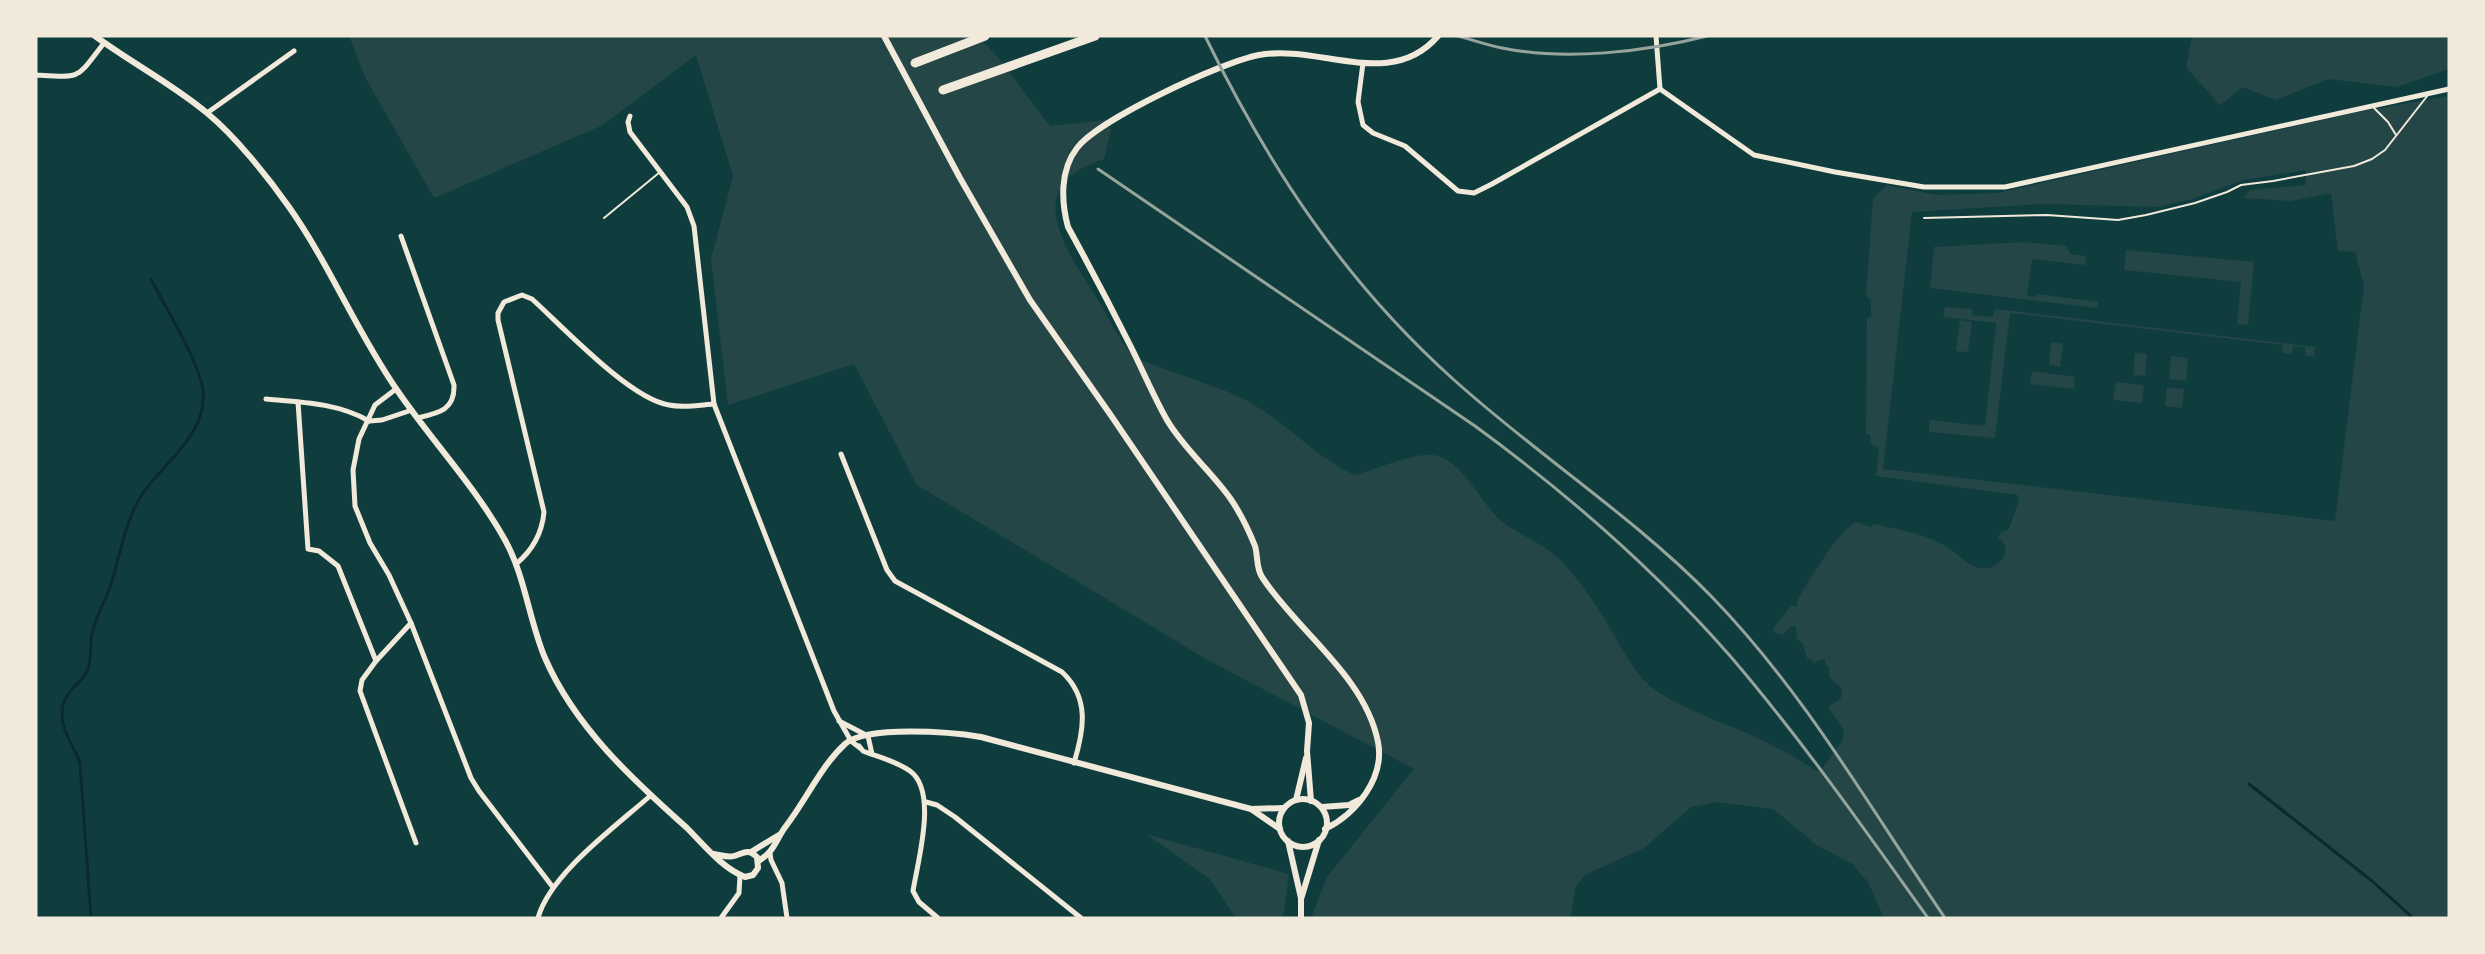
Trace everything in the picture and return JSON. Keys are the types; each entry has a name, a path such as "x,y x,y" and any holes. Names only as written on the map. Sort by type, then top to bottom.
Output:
{"highway":[{"path":"915,63 985,36"},
{"path":"943,90 1095,36"}],"street":[{"path":"95,36 207,113 248,155 288,205 332,275 350,312 396,389 488,513 516,564 529,615 556,682 593,735 650,796 726,866 738,874 753,875 759,862 770,854 780,835 836,753 854,740 868,736 909,732 981,737 1251,809 1284,808 1296,800 1311,801 1322,807 1349,805 1363,799"},
{"path":"884,36 976,207 1030,300 1301,695 1309,723 1311,801"},
{"path":"1325,829 1350,813 1363,799 1378,768 1378,743 1371,719 1355,691 1317,642 1277,600 1259,574 1255,547 1231,499 1168,422 1068,227 1062,202 1067,168 1077,148 1096,131 1118,117 1195,78 1240,60 1280,53 1363,63 1383,63 1412,57 1431,44 1438,36"},
{"path":"1656,36 1660,89"},
{"path":"36,75 69,77 79,74 104,43"},
{"path":"207,113 294,51"},
{"path":"1363,63 1358,102 1363,125 1373,133 1405,146 1458,191 1469,194 1492,184 1660,89"},
{"path":"1660,89 1754,155 1924,187 2005,187 2449,89"},
{"path":"630,116 628,122 630,132 687,207 694,226 714,404 839,721 862,751 911,772 919,781 926,802 913,891 919,902 938,918"},
{"path":"401,236 454,385 454,395 448,406 437,413 417,418"},
{"path":"516,564 536,541 543,523 543,501 498,320 500,306 509,298 522,295 532,299 623,382 645,398 668,405 714,404"},
{"path":"396,389 375,405 359,439 353,478 355,506 370,543 389,575 411,623 471,778 552,886"},
{"path":"266,399 353,412 369,421 382,420 412,410"},
{"path":"298,402 308,549 319,551 338,566 376,661"},
{"path":"841,454 887,570 895,581 1062,672 1074,685 1084,712 1082,739 1074,763"},
{"path":"411,623 376,661 362,680 360,691 416,843"},
{"path":"839,721 868,736"},
{"path":"868,736 872,754"},
{"path":"1296,800 1308,752"},
{"path":"538,918 542,902 563,873 650,796"},
{"path":"926,802 937,805 955,817 1081,918"},
{"path":"1301,899 1319,840 1325,829 1326,815 1322,807"},
{"path":"1280,829 1280,817 1284,808"},
{"path":"1251,809 1280,829 1288,841 1301,899 1301,918"},
{"path":"714,854 736,856 743,852 751,852 780,835"},
{"path":"1288,841 1304,847 1319,840"},
{"path":"751,852 759,862 772,863"},
{"path":"770,854 782,883 788,918"},
{"path":"722,918 739,893 738,874 734,862 736,856"}],"lane":[{"path":"1924,218 2047,216 2118,220 2146,216 2219,195 2241,184 2273,182 2354,166 2379,154 2430,93"},
{"path":"2372,106 2388,122 2396,135"},
{"path":"604,218 660,172"}],"shaded area":[{"path":"349,36 978,36 1000,60 1050,126 1108,120 1111,130 1104,159 1078,171 1062,186 1056,202 1057,221 1073,260 1119,337 1132,354 1148,363 1246,400 1267,413 1327,459 1354,475 1404,459 1424,455 1442,457 1459,470 1494,514 1547,549 1564,564 1601,613 1632,665 1647,683 1669,699 1761,740 1817,771 1821,770 1842,741 1844,731 1828,707 1841,698 1842,689 1829,677 1829,667 1825,665 1825,659 1817,660 1816,663 1807,658 1803,644 1797,639 1796,627 1792,626 1782,635 1774,632 1773,629 1791,606 1798,606 1797,600 1833,544 1857,522 1870,527 1874,524 1934,540 1976,567 1990,568 2005,555 2004,543 1998,538 2000,533 2009,529 2019,500 2018,495 1876,476 1879,448 1870,444 1871,436 1866,433 1867,318 1871,317 1871,300 1866,296 1873,199 1887,185 1937,195 1997,193 2363,111 2449,96 2449,918 1884,918 1868,882 1852,864 1818,846 1773,809 1717,802 1691,807 1644,848 1585,875 1575,888 1571,918 1311,918 1327,877 1414,769 1206,659 917,485 854,364 728,405 711,259 733,176 696,55 601,126 434,198 366,79","holes":["2306,170 2306,185 2250,190 2243,198 2290,201 2331,193 2338,251 2355,252 2364,285 2335,521 1883,469 1912,212 2043,204 2159,207 2192,199 2244,180"]},
{"path":"2192,36 2449,36 2449,69 2397,87 2328,79 2275,100 2243,87 2220,105 2186,67"},
{"path":"2024,242 2066,246 2070,254 2086,256 2085,265 2032,259 2027,296 2037,297 2037,294 2098,302 2097,308 1930,288 1934,247"},
{"path":"2126,250 2254,262 2248,325 2237,324 2241,282 2124,270"},
{"path":"1945,307 1973,309 1972,315 1993,317 1997,309 2315,347 2314,357 2305,355 2305,347 2293,346 2292,354 2282,353 2283,345 2010,313 1995,438 1929,432 1929,420 1985,426 1996,323 1943,317"},
{"path":"1960,320 1972,322 1968,352 1956,351"},
{"path":"2051,342 2063,344 2060,367 2049,365"},
{"path":"2135,353 2147,354 2145,376 2133,375"},
{"path":"2171,356 2188,358 2186,381 2169,379"},
{"path":"2032,371 2075,377 2074,389 2030,384"},
{"path":"2116,382 2144,385 2142,403 2113,400"},
{"path":"2167,387 2184,389 2182,408 2165,406"},
{"path":"1146,834 1289,874 1283,918 1236,918 1210,879"}],"waterway":[{"path":"91,918 80,763 64,726 63,704 87,672 93,628 110,588 133,510 147,488 190,437 198,423 202,407 203,390 195,364 151,279"},
{"path":"2249,784 2372,881 2413,918"}],"railway":[{"path":"1205,36 1255,131 1283,176 1312,220 1377,302 1453,379 1650,539 1712,597 1746,634 1807,712 1945,918"},
{"path":"1458,36 1496,47 1552,54 1632,50 1707,36"},
{"path":"1098,169 1475,426 1544,479 1609,534 1702,625 1757,688 1928,918"}]}
